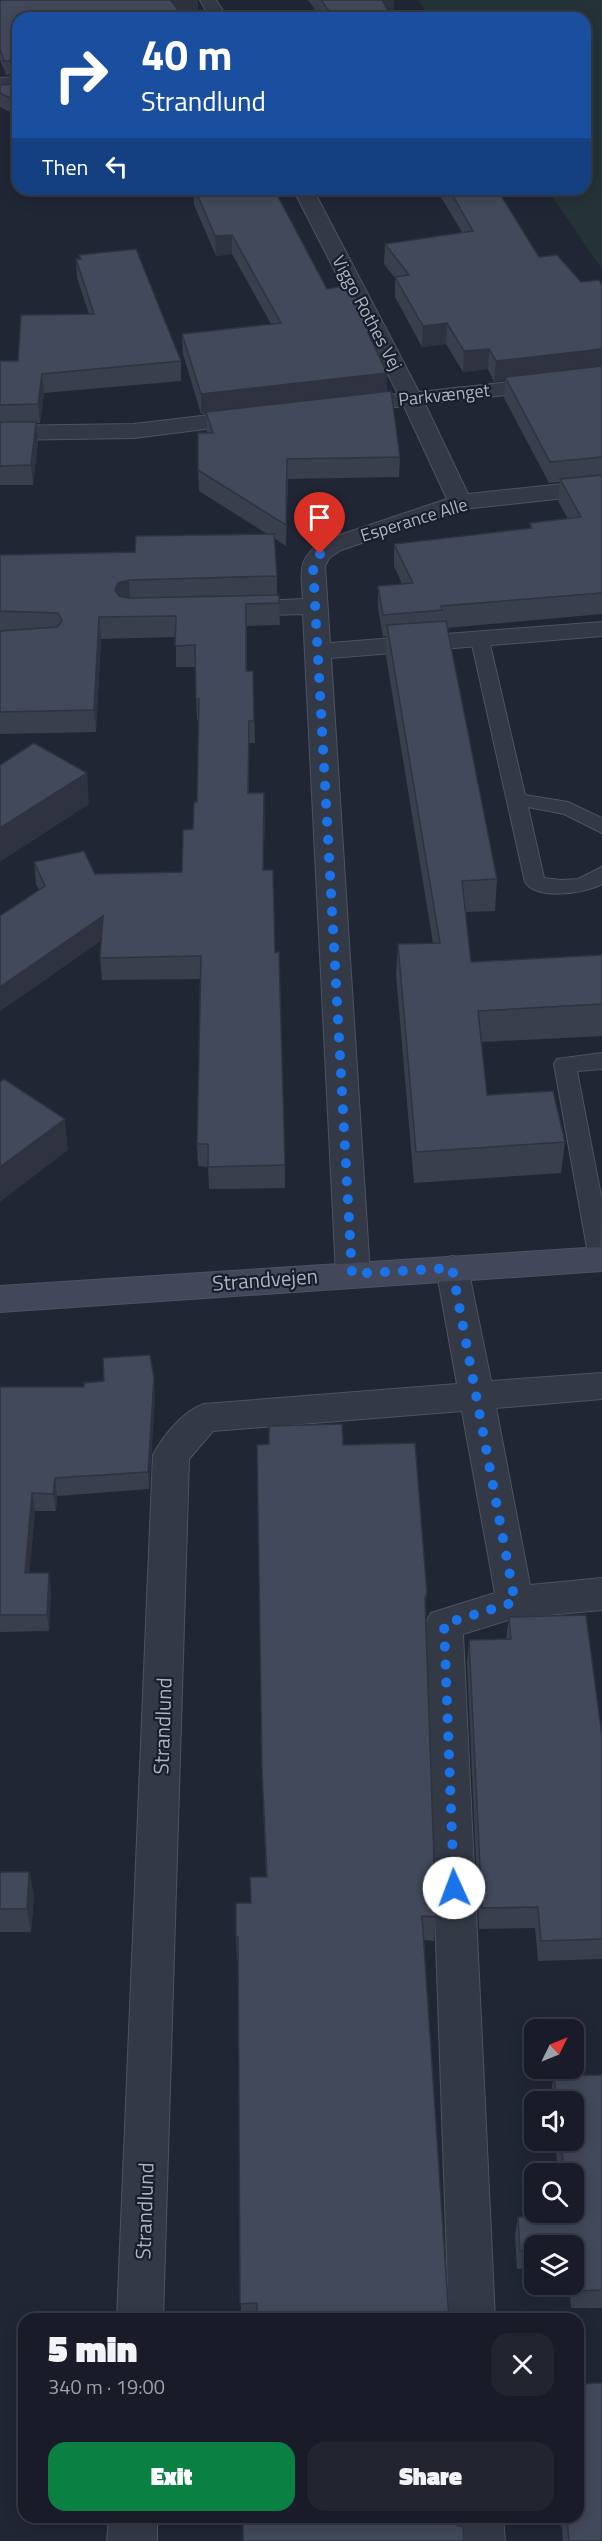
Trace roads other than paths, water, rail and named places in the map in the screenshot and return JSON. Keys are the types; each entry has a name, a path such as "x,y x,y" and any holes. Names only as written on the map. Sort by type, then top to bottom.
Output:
{"main road":[{"name":"Strandvejen","path":"0,1299 602,1259"}],"street":[{"name":"Viggo Rothes Vej","path":"306,195 411,399 460,502"},
{"name":"Parkvænget","path":"323,409 602,378"},
{"path":"0,433 134,431 276,414"},
{"name":"Esperance Alle","path":"352,1274 313,566 320,554 333,545 460,502 602,487"},
{"path":"211,609 316,606"},
{"path":"319,651 602,629"},
{"path":"452,1268 515,1602"},
{"name":"Strandlund","path":"140,2313 171,1455 204,1418 602,1386"},
{"path":"472,2313 444,1624 515,1602 602,1594"},
{"path":"132,2523 132,2541"},
{"path":"480,2523 480,2541"}],"lane":[{"path":"480,640 515,800 536,882 544,886 569,888 599,878 602,873"},
{"path":"515,800 551,802 576,810 602,827"},
{"path":"602,1061 566,1064 602,1259"}]}
